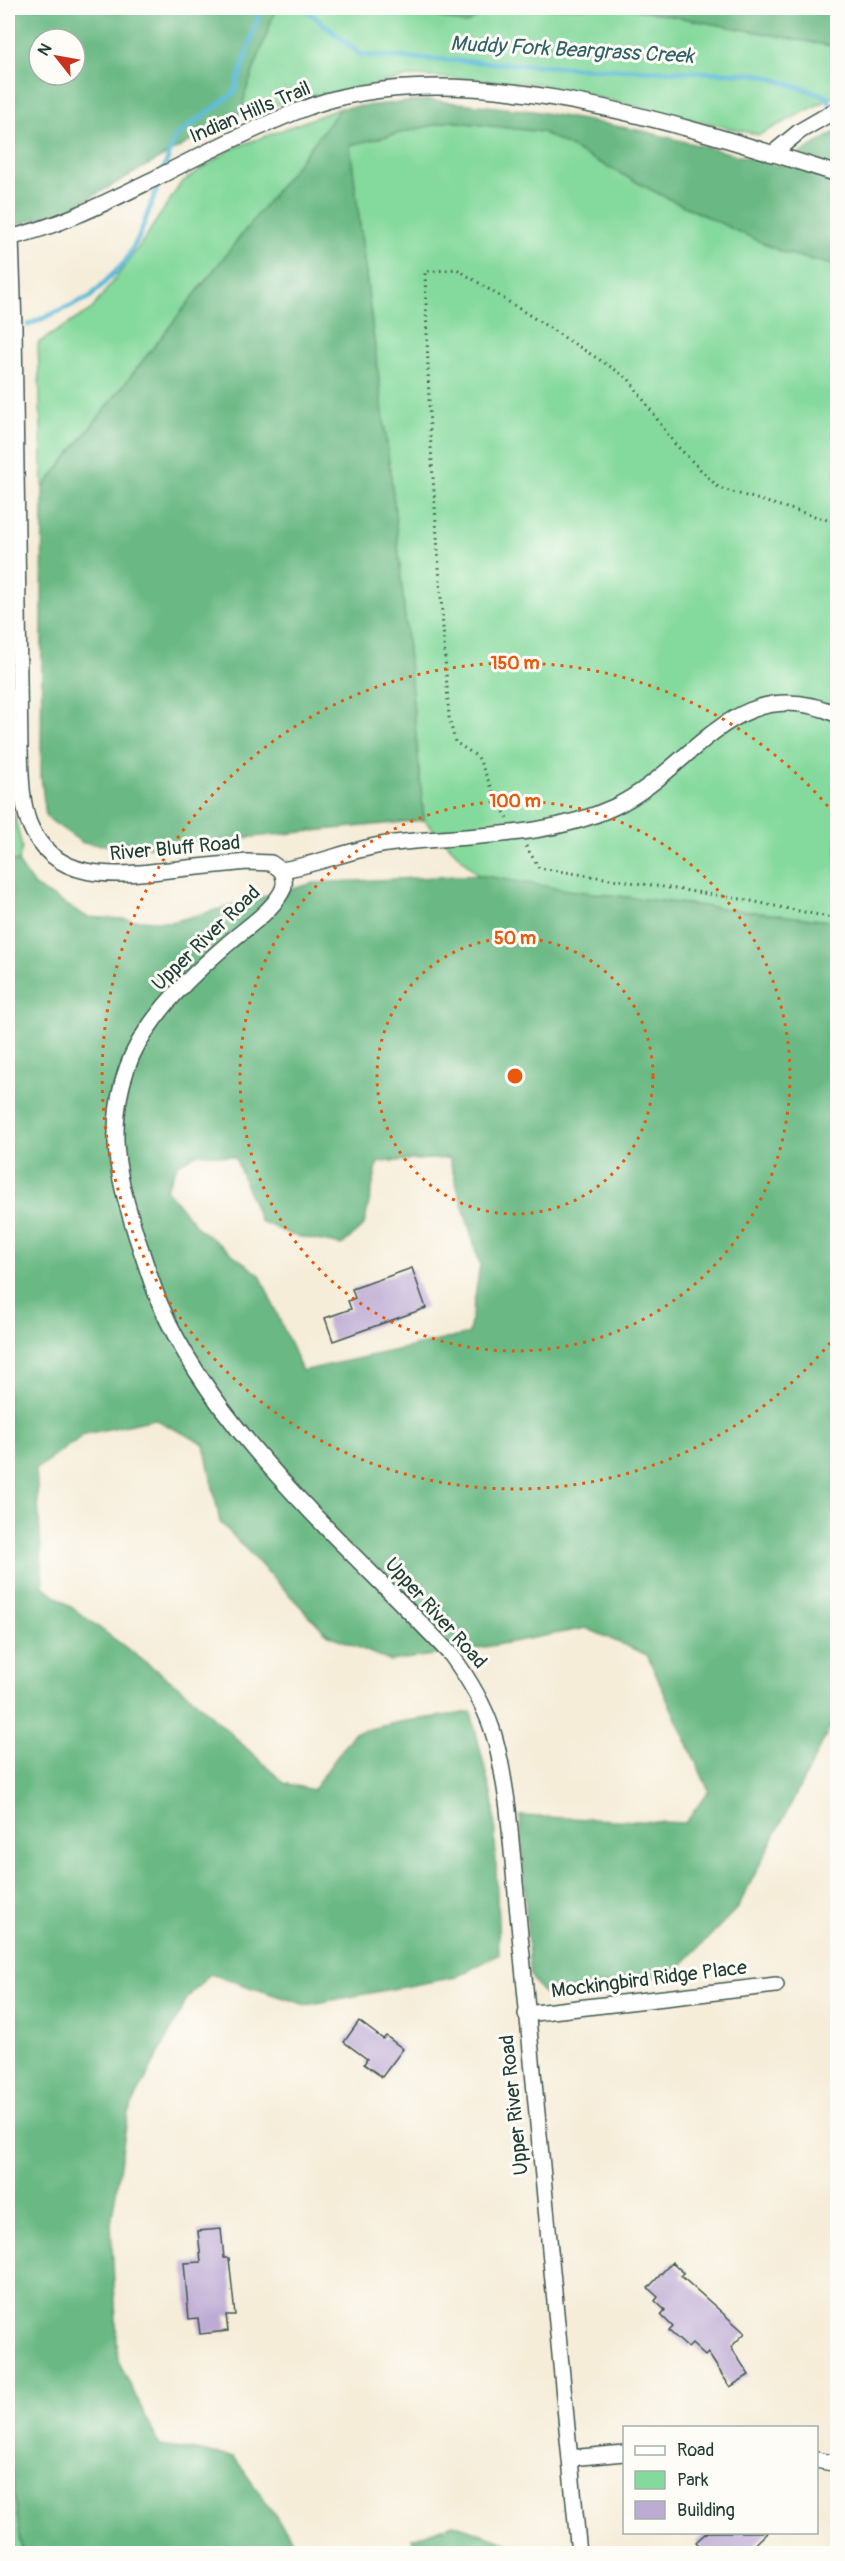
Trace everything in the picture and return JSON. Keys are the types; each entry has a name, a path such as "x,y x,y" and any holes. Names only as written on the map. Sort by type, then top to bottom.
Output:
{"street":[{"name":"Indian Hills Trail","path":"9,238 48,227 141,185 235,138 301,110 347,97 382,91 430,88 476,89 532,95 609,109 681,126 837,174"},
{"path":"772,154 814,122 837,109"},
{"name":"River Bluff Road","path":"9,238 14,328 20,750 23,793 30,825 48,851 57,859 82,871 101,875 247,862 271,863 281,870"},
{"path":"281,870 304,867 387,844 533,830 582,819 614,807 635,795 710,732 746,711 769,705 803,705 837,715"},
{"name":"Upper River Road","path":"281,870 285,882 272,906 203,966 176,993 145,1031 130,1061 118,1104 117,1159 127,1204 161,1305 190,1360 226,1413 286,1484 452,1656 474,1687 486,1710 502,1763 508,1809 579,2553"},
{"name":"Mockingbird Ridge Place","path":"526,2014 776,1985"},
{"path":"570,2458 623,2453"},
{"path":"818,2460 837,2464"}],"path":[{"path":"508,818 478,758 455,742 449,717 430,432 425,272 457,269 628,378 674,442 718,488 837,523"},
{"path":"521,838 539,868 741,899 837,919"}],"green space":[{"path":"8,8 276,8 245,94 242,112 70,209 8,227"},
{"path":"276,8 406,8 466,24 494,8 628,8 837,47 837,95 759,135 533,83 414,76 242,112 245,94"},
{"path":"406,8 494,8 466,24"},
{"path":"628,8 837,8 837,47"},
{"path":"429,100 533,111 643,131 779,166 837,131 837,266 782,252 667,198 542,132 450,121 350,145 394,503 424,820 141,848 83,843 46,817 41,777 43,488 341,108"},
{"path":"341,108 43,488 38,343 92,309 141,244 181,183 231,149"},
{"path":"450,121 542,132 667,198 782,252 837,266 837,922 567,890 478,875 424,820 394,503 350,145"},
{"path":"8,788 22,848 18,862 8,860"},
{"path":"8,860 18,862 34,886 87,917 172,922 314,883 478,875 567,890 837,922 837,1714 738,1907 672,1975 543,1993 530,1975 520,1816 685,1823 709,1791 647,1655 586,1628 469,1650 390,1661 327,1634 220,1522 204,1444 155,1419 85,1434 36,1469 43,1586 187,1693 284,1783 313,1790 354,1733 399,1722 471,1712 494,1806 499,1954 456,1977 306,2005 210,1974 188,1997 128,2113 111,2224 118,2360 160,2446 234,2457 294,2543 284,2553 22,2553 8,2447","holes":["198,1153 235,1157 260,1221 291,1235 342,1245 364,1225 378,1162 449,1158 480,1265 469,1334 302,1371 260,1275 198,1228 166,1189 178,1164"]},
{"path":"8,2447 22,2553 8,2553"},
{"path":"453,2524 517,2546 522,2553 416,2553 412,2538"}],"building":[{"path":"412,1268 426,1308 333,1341 325,1318 351,1309 348,1301 355,1298 352,1289"},
{"path":"359,2021 383,2039 386,2036 403,2049 382,2077 364,2064 367,2059 344,2042"},
{"path":"221,2229 224,2258 229,2258 235,2315 226,2315 228,2331 200,2334 198,2318 189,2319 184,2263 201,2262 198,2231"},
{"path":"672,2262 684,2273 681,2276 745,2333 731,2347 749,2375 730,2387 708,2353 705,2356 692,2344 688,2348 669,2331 673,2327 661,2315 665,2310 655,2301 658,2297 648,2288"},
{"path":"705,2534 766,2534 746,2553 707,2553 696,2542"}],"waterway":[{"name":"Muddy Fork Beargrass Creek","path":"163,171 176,136 234,93 261,8"},
{"name":"Muddy Fork Beargrass Creek","path":"304,8 361,55 577,68 758,74 826,96 838,119"},
{"name":"Muddy Fork Beargrass Creek","path":"28,325 90,297 125,262 139,237 160,180"}]}
